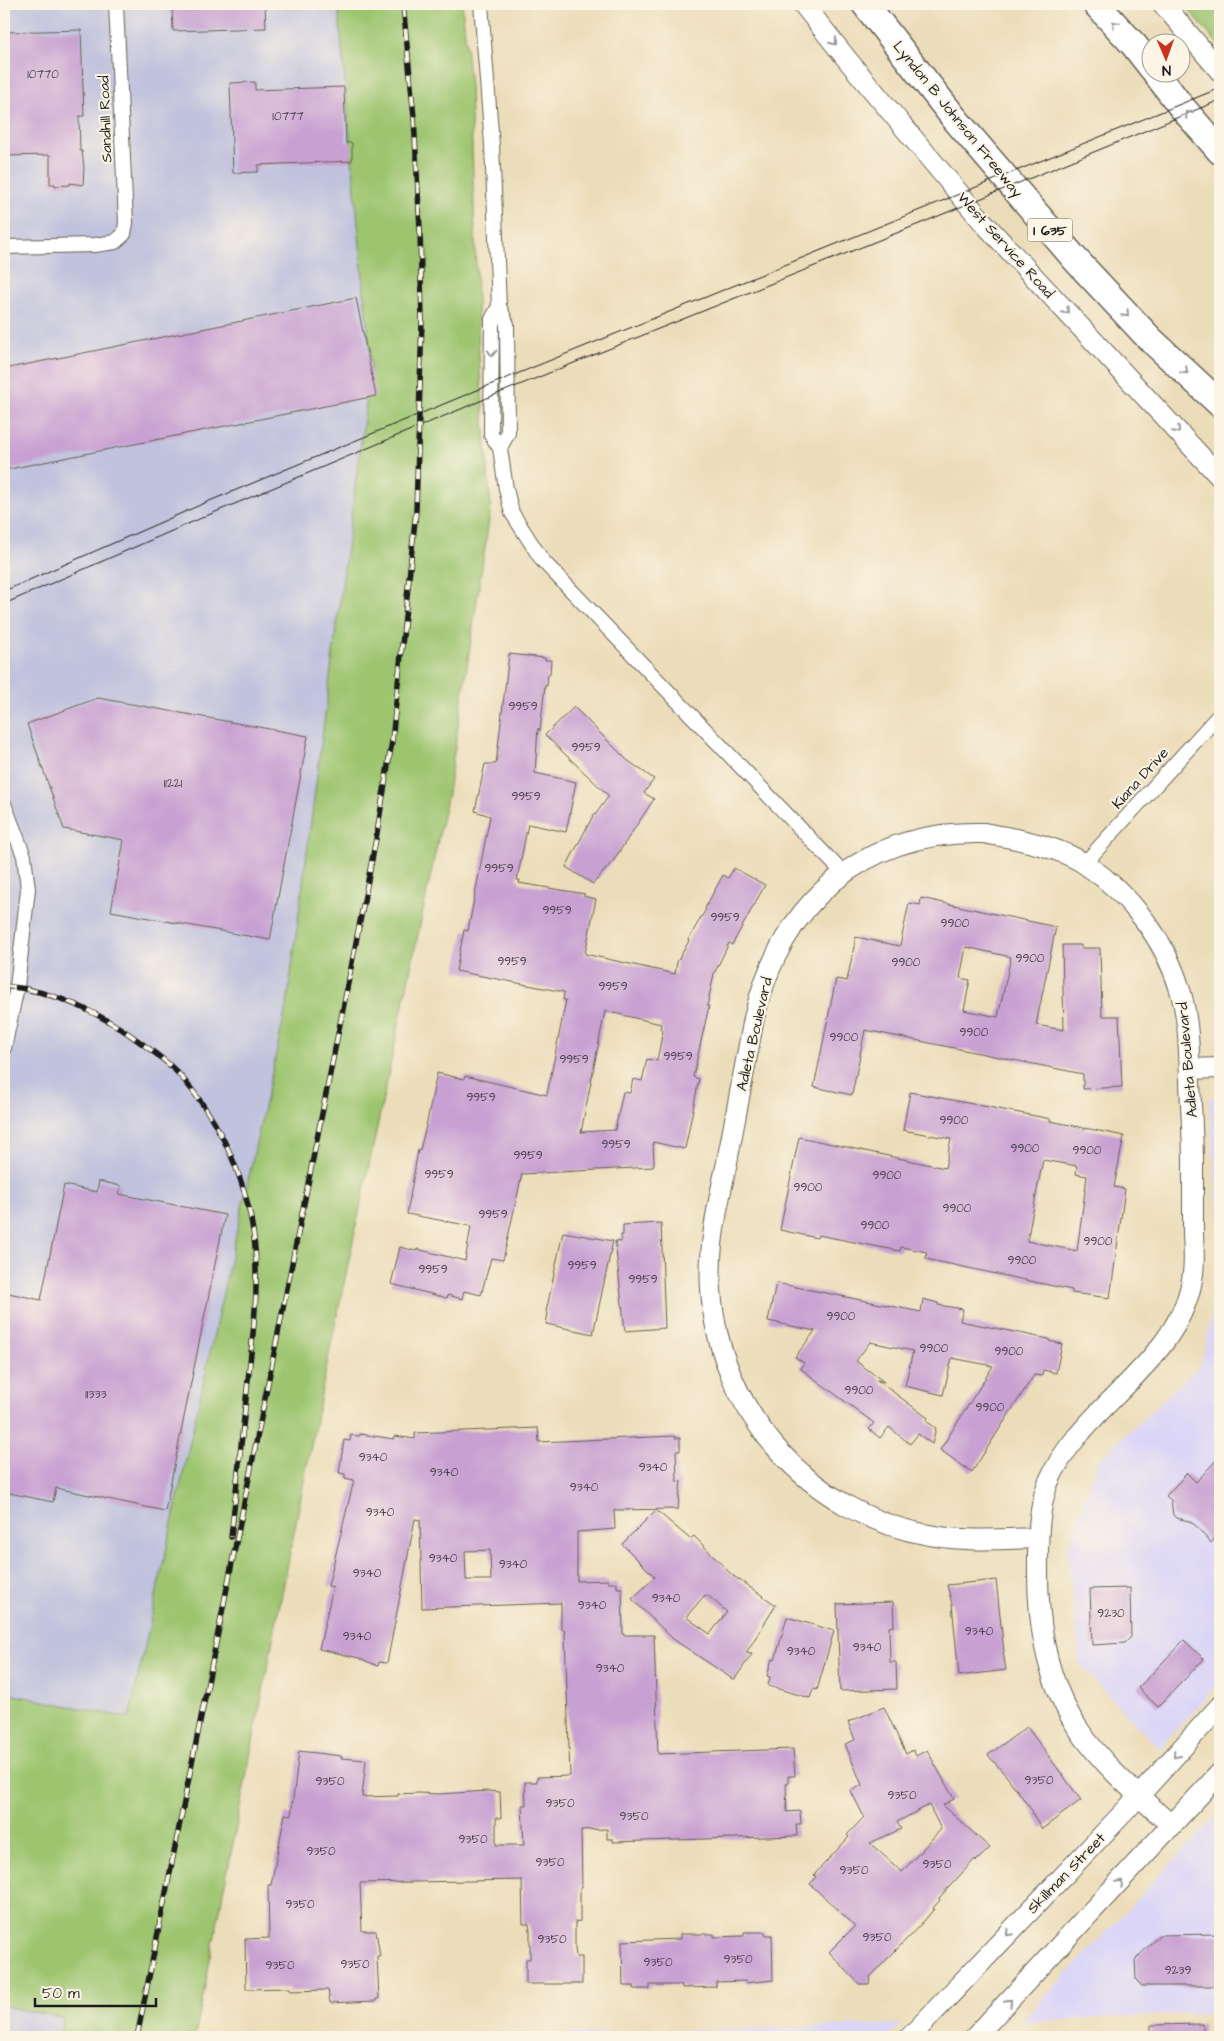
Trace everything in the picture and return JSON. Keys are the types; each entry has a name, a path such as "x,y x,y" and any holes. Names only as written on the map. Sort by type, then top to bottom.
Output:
{"highway":[{"name":"Lyndon B Johnson Freeway","path":"865,4 955,119 1074,259 1149,338 1220,404"},
{"path":"1096,4 1142,55"},
{"path":"1163,82 1220,151"}],"street":[{"name":"Sandhill Road","path":"4,247 95,245 115,242 124,234 126,223 116,4"},
{"path":"481,4 492,145 499,306 506,324 508,433 500,448"},
{"name":"West Service Road","path":"803,4 983,222 1220,477"},
{"path":"1163,4 1220,70"},
{"path":"499,306 492,319 491,435 500,448 506,490 512,513 542,560 843,872"},
{"name":"Kiana Drive","path":"1084,864 1220,714"},
{"path":"4,804 24,856 28,889 16,987 4,1048"},
{"name":"Adleta Boulevard","path":"1038,1538 970,1539 929,1535 896,1527 847,1507 810,1481 772,1444 738,1393 719,1340 711,1288 714,1233 760,993 773,961 792,927 814,900 843,872 898,846 935,836 985,833 1026,840 1060,852 1084,864 1115,889 1144,920 1168,956 1181,992 1187,1026 1193,1144 1194,1257 1192,1280 1182,1311 1171,1334 1154,1355 1076,1437 1062,1457 1048,1482 1042,1504 1038,1538 1038,1596 1041,1630 1056,1685 1077,1727 1089,1744 1139,1796 1172,1826"},
{"path":"1190,1069 1220,1068"},
{"name":"Skillman Street","path":"910,2037 1139,1796 1220,1706"},
{"path":"975,2037 1220,1773"}],"shaded area":[{"path":"4,4 338,4 371,366 287,1004 59,2037 4,2037"},
{"path":"1220,1096 1220,1237 1209,1099"},
{"path":"1220,1275 1220,1682 1159,1749 1080,1665 1067,1551 1098,1461 1201,1364"},
{"path":"1220,1811 1220,2012 1021,2022 1215,1817"},
{"path":"901,2024 888,2037 459,2037 587,2033"}],"green space":[{"path":"338,4 462,4 470,85 479,357 491,507 448,793 329,1354 195,2037 59,2037 63,2018 4,2006 4,1693 129,1718 287,1004 371,366"},
{"path":"1184,4 1220,4 1220,47"}],"building":[{"path":"172,4 265,4 266,28 173,31"},
{"path":"81,30 84,116 79,116 80,151 82,151 84,167 83,185 70,183 70,185 55,186 55,184 50,184 50,155 4,156 4,32"},
{"path":"255,82 255,90 344,87 346,143 352,143 352,161 258,165 258,172 233,173 230,83"},
{"path":"356,298 376,396 4,470 4,369"},
{"path":"509,654 551,660 550,674 548,674 547,686 545,685 540,731 538,728 535,773 576,782 566,832 528,824 517,880 520,880 519,883 585,894 583,896 596,899 585,954 675,974 677,962 723,875 728,878 734,868 765,885 732,945 729,943 714,974 693,1077 699,1079 685,1149 653,1142 653,1167 522,1174 503,1260 491,1258 481,1295 464,1291 462,1299 448,1295 447,1298 391,1284 400,1247 416,1251 417,1249 465,1261 471,1226 407,1214 418,1150 420,1150 427,1122 437,1073 464,1079 465,1076 547,1095 566,1000 563,1000 564,992 456,971 464,930 468,931 490,816 475,811 485,764 496,764","holes":["605,1011 661,1024 660,1029 663,1030 657,1061 647,1059 642,1081 633,1079 630,1093 623,1092 615,1130 581,1132"]},
{"path":"98,698 308,736 270,940 111,911 124,840 64,829 27,724"},
{"path":"574,707 627,760 654,779 644,793 654,799 613,861 593,884 566,867 594,814 609,796 545,735"},
{"path":"921,898 1056,927 1036,1025 1064,1030 1062,945 1100,948 1102,1016 1119,1016 1122,1087 1083,1089 1083,1074 865,1030 852,1095 814,1087 836,979 847,981 856,937 900,946 909,903 920,905","holes":["966,947 1011,957 998,1017 964,1010 970,980 960,978"]},
{"path":"910,1092 1051,1119 1050,1121 1124,1136 1114,1187 1125,1189 1110,1298 1072,1293 1072,1290 926,1259 927,1252 901,1247 900,1251 818,1235 817,1238 780,1230 799,1137 945,1168 951,1139 903,1130","holes":["1043,1160 1077,1166 1076,1174 1087,1176 1077,1251 1027,1241"]},
{"path":"99,1181 121,1186 119,1194 225,1215 165,1511 56,1488 53,1502 4,1492 4,1292 41,1300 64,1185 97,1192"},
{"path":"661,1223 665,1328 625,1331 615,1241 621,1242 623,1225"},
{"path":"563,1232 613,1241 593,1334 546,1324 548,1313 546,1312"},
{"path":"776,1283 921,1312 923,1299 938,1303 938,1305 963,1309 960,1321 1049,1339 1049,1341 1062,1344 1056,1373 1043,1370 1042,1376 1034,1375 972,1472 940,1450 993,1366 952,1358 943,1395 905,1386 913,1351 870,1342 856,1361 884,1382 877,1380 928,1418 926,1421 936,1428 932,1444 918,1434 910,1444 889,1427 880,1438 869,1429 874,1423 800,1368 804,1363 795,1357 815,1331 768,1321"},
{"path":"538,1428 539,1442 675,1436 675,1438 680,1438 680,1451 676,1451 677,1482 681,1481 678,1509 614,1510 615,1529 577,1532 577,1581 608,1580 608,1583 617,1583 617,1588 622,1588 623,1635 654,1635 658,1754 793,1749 795,1776 788,1776 788,1784 786,1784 787,1812 800,1811 801,1824 796,1824 797,1836 613,1842 613,1839 607,1839 607,1829 581,1830 582,1887 580,1887 580,1921 575,1922 575,1948 576,1957 582,1957 582,1984 526,1984 526,1959 530,1959 530,1931 529,1924 523,1924 522,1880 360,1883 362,1931 376,1931 380,1956 377,1956 379,1999 376,1999 376,2001 330,2003 328,1990 290,1991 290,1988 246,1989 245,1939 269,1938 268,1885 271,1885 285,1814 291,1815 299,1751 366,1760 362,1797 398,1796 398,1794 418,1793 500,1792 501,1818 496,1818 496,1845 524,1845 522,1805 526,1805 525,1782 537,1782 537,1777 570,1776 565,1634 564,1629 561,1629 561,1603 422,1608 420,1520 415,1519 387,1663 379,1662 378,1666 359,1658 319,1649 333,1587 328,1586 354,1480 345,1478 345,1474 339,1473 344,1440 350,1441 351,1435 360,1436 360,1434 394,1439 395,1436 415,1439 415,1433","holes":["490,1550 491,1580 466,1580 465,1551"]},
{"path":"1220,1456 1220,1532 1211,1543 1195,1525 1173,1515 1171,1500 1166,1496 1187,1473 1196,1482"},
{"path":"656,1510 690,1539 694,1536 732,1575 776,1605 746,1653 752,1654 734,1680 673,1639 632,1599 655,1577 622,1544","holes":["707,1595 727,1612 710,1634 686,1617"]},
{"path":"996,1580 1006,1670 959,1676 952,1604 947,1585"},
{"path":"1130,1588 1131,1637 1125,1643 1092,1645 1090,1589"},
{"path":"893,1602 894,1626 889,1627 890,1662 896,1662 897,1689 840,1691 837,1604"},
{"path":"787,1617 834,1631 817,1690 813,1689 810,1698 768,1686 770,1677 767,1676 772,1659 775,1660"},
{"path":"1184,1640 1204,1659 1158,1707 1138,1688"},
{"path":"884,1707 906,1754 913,1750 916,1756 927,1750 954,1799 943,1805 990,1848 976,1861 975,1859 939,1898 940,1900 924,1921 870,1977 869,1984 859,1984 829,1952 855,1926 810,1884 816,1877 814,1875 849,1837 847,1835 864,1817 851,1791 862,1785 845,1744 855,1740 848,1722","holes":["929,1805 941,1829 902,1872 870,1843 901,1829 897,1822"]},
{"path":"1027,1727 1081,1800 1042,1829 1033,1812 988,1755"},
{"path":"744,1932 765,1932 765,1935 772,1935 773,1980 746,1983 746,1981 716,1982 716,1987 682,1988 682,1985 650,1985 650,1989 634,1989 634,1986 623,1986 622,1941 680,1939 680,1934 714,1934 714,1937 744,1936"},
{"path":"1220,1934 1220,1986 1142,1986 1136,1980 1135,1960 1159,1935"},
{"path":"1203,2024 1203,2037 1151,2037 1151,2025"}],"tram line":[{"path":"4,591 207,502 492,384 1220,88"},
{"path":"4,604 213,513 492,396 1220,100"}],"railway":[{"path":"137,2037 344,1004 376,839 392,741 416,511 422,321 420,229 414,117 403,4"},
{"path":"4,986 23,988 41,993 96,1014 129,1034 160,1057 180,1075 200,1100 214,1122 237,1169 245,1194 255,1244 256,1300 231,1537"}]}
